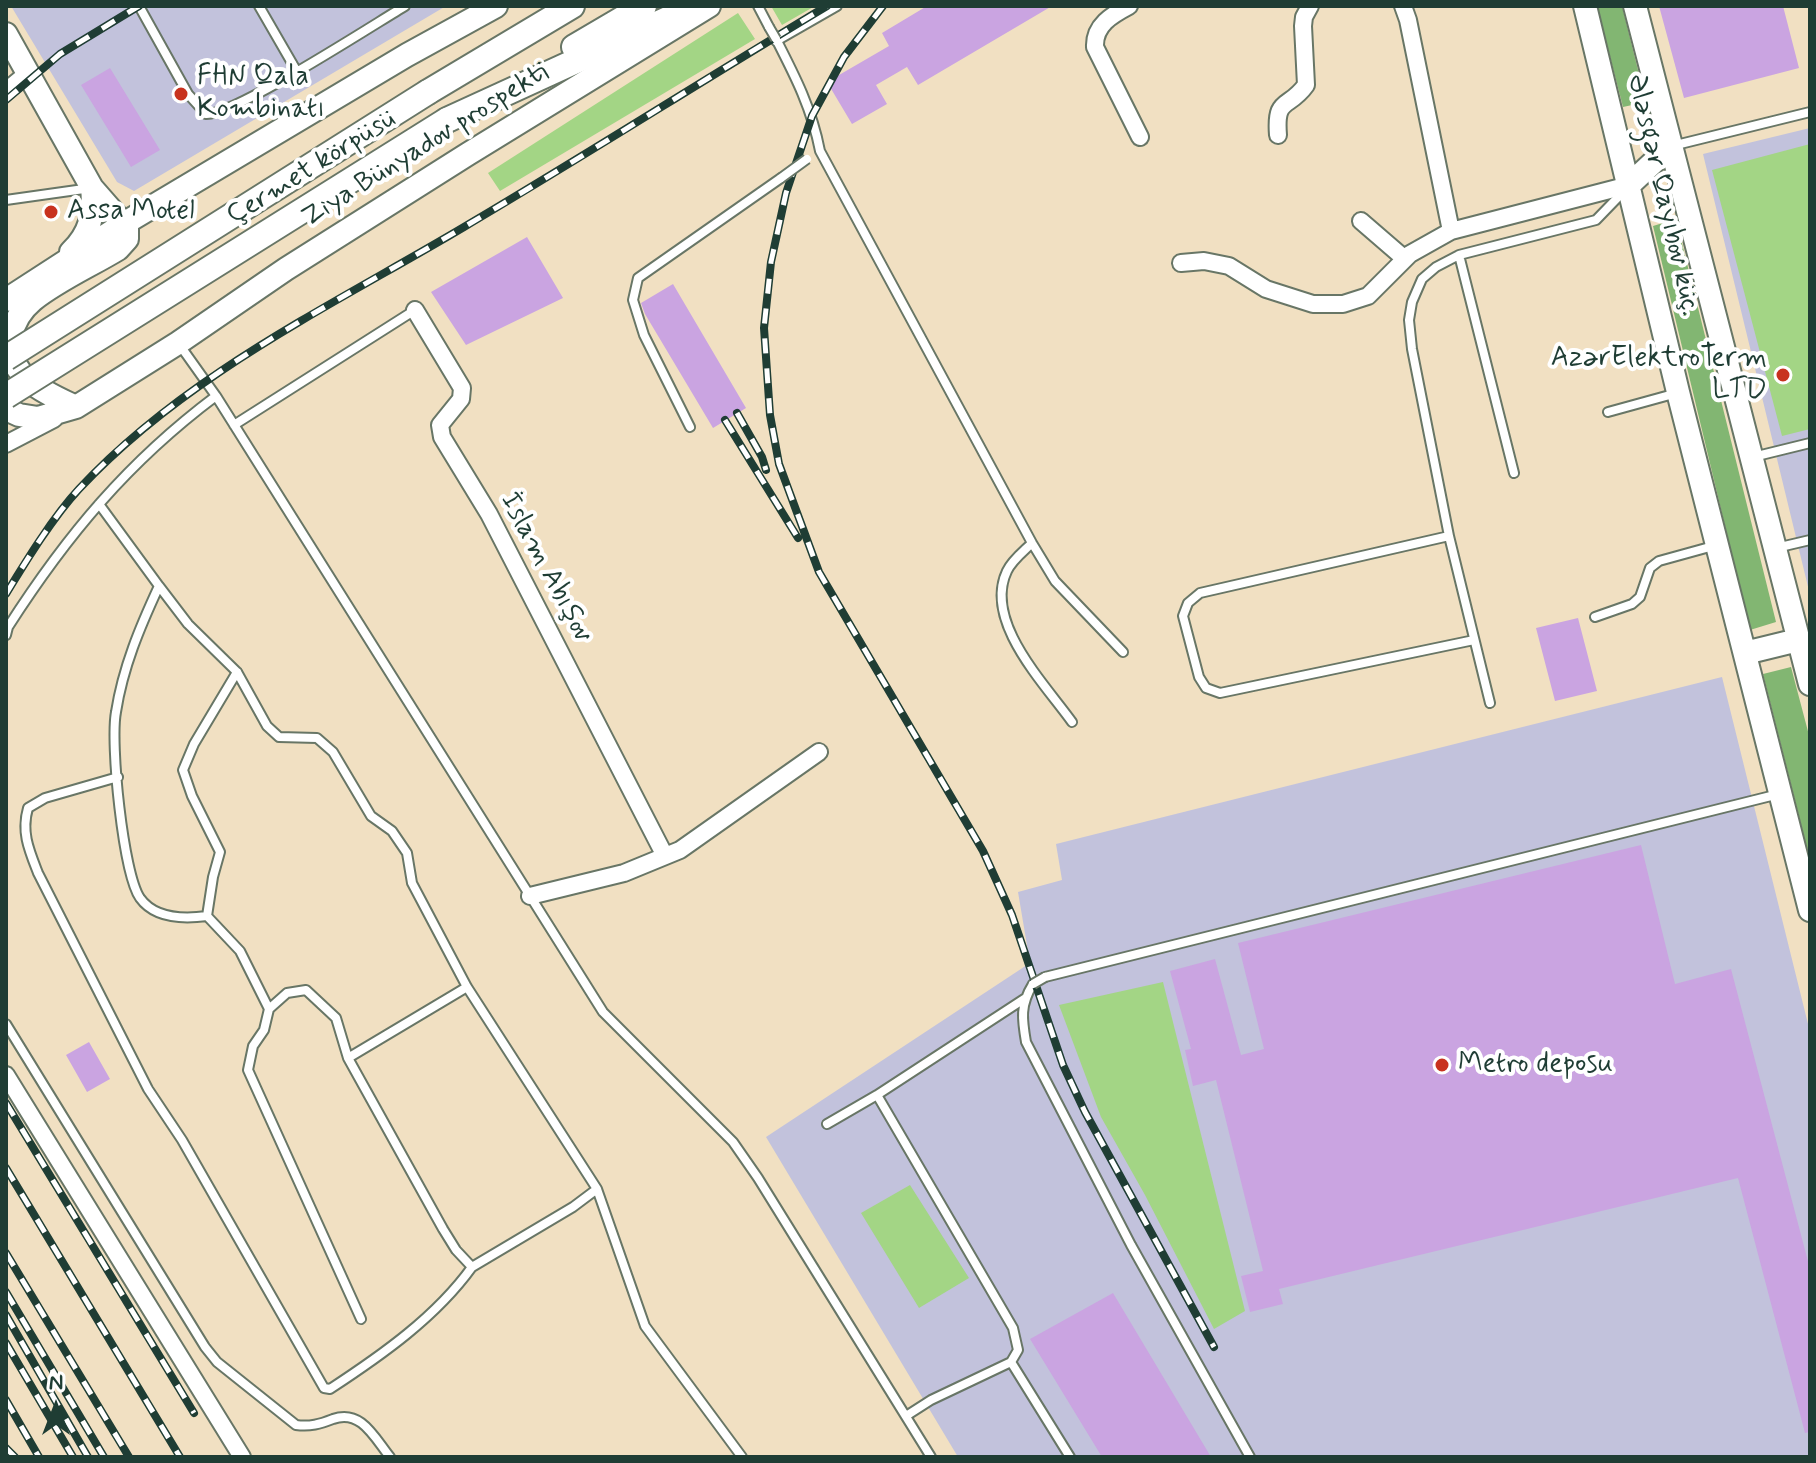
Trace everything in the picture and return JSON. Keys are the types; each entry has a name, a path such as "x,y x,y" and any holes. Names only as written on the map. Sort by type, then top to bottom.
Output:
{"main road":[{"path":"6,300 125,223 407,55 496,6"},
{"name":"Ziya Bünyadov prospekti","path":"428,92 572,6"},
{"name":"Ziya Bünyadov prospekti","path":"447,120 644,6"},
{"path":"447,120 696,6"},
{"name":"Ziya Bünyadov prospekti","path":"6,409 38,418 76,407 442,170 709,6"},
{"name":"Ələsgər Qayıbov küç.","path":"1585,6 1678,392 1810,910"},
{"name":"Ələsgər Qayıbov küç.","path":"1635,6 1810,684"},
{"path":"6,34 92,188 125,223 128,233 124,244 34,299 21,311 13,325 10,343 13,361 21,374 34,385 76,407"},
{"name":"Çermet körpüsü","path":"6,358 428,92"},
{"name":"Çermet körpüsü","path":"6,396 447,120"},
{"path":"1629,185 1671,146"},
{"path":"50,270 83,239 93,216 92,188"},
{"path":"1745,653 1798,640"}],"street":[{"path":"1129,6 1101,26 1095,47 1140,137"},
{"path":"1278,135 1280,107 1301,93 1306,85 1303,26 1310,6"},
{"path":"1403,6 1451,231"},
{"path":"6,91 29,72"},
{"path":"1181,263 1204,261 1229,266 1266,289 1313,304 1343,304 1368,296 1405,259 1451,231 1629,185"},
{"path":"1361,221 1405,259"},
{"name":"İslam Abışov","path":"415,310 462,388 461,399 440,425 442,437 489,514 665,856"},
{"path":"6,444 76,407"},
{"path":"530,896 624,873 680,850 819,752"},
{"path":"6,1075 242,1457"}],"lane":[{"path":"139,6 188,94 206,114 215,115 405,6"},
{"path":"259,6 296,70"},
{"path":"758,6 803,92 820,151 1032,543 1055,581 1123,652"},
{"path":"776,40 837,6"},
{"path":"1671,146 1810,112"},
{"path":"690,427 644,335 633,300 638,278 820,151"},
{"path":"1490,703 1449,536 1412,349 1409,320 1412,302 1422,279 1436,267 1459,255 1596,220 1629,185"},
{"path":"6,200 92,188"},
{"path":"1459,255 1514,473"},
{"path":"234,425 415,310"},
{"path":"178,343 216,396 603,1012 733,1142 931,1457"},
{"path":"1608,412 1678,392"},
{"path":"6,635 46,568 134,464 216,396"},
{"path":"1752,457 1810,443"},
{"path":"99,504 188,624 237,672 267,726 279,737 317,738 333,752 371,816 392,831 407,853 412,883 467,987 597,1189 645,1326 742,1457"},
{"path":"1449,536 1200,593 1188,603 1183,616 1199,677 1206,688 1220,693 1474,640"},
{"path":"1775,549 1810,540"},
{"path":"1032,543 1008,568 1000,592 1003,615 1016,644 1072,722"},
{"path":"1595,617 1632,604 1640,597 1650,568 1659,561 1717,545"},
{"path":"159,586 127,657 115,716 128,868 141,900 162,914 186,919 207,916"},
{"path":"207,916 220,852 192,796 183,770 194,744 237,672"},
{"path":"118,777 45,798 28,808 24,825 28,847 38,873 148,1089 182,1140 324,1388 330,1389 360,1370 427,1316 454,1292 472,1267 573,1207 597,1189"},
{"path":"1250,1457 1131,1245 1026,1042 1021,1015 1024,999 1033,984 1045,977 1780,793"},
{"path":"207,916 240,951 269,1009"},
{"path":"348,1058 467,987"},
{"path":"361,1319 248,1070 253,1046 264,1030 269,1009 287,993 306,990 336,1018 348,1058 443,1229 456,1250 472,1267"},
{"path":"827,1124 1024,999"},
{"path":"6,1024 217,1362 296,1425 307,1426 343,1416 354,1417 361,1421 390,1457"},
{"path":"877,1095 1013,1328 1018,1350 1011,1362 931,1400 906,1416"},
{"path":"1011,1362 1070,1457"}],"shaded area":[{"name":"FHN Qala Kombinatı","path":"11,6 446,6 134,191 117,182"},
{"name":"AzərElektroTerm LTD","path":"1810,128 1810,595 1703,154"},
{"path":"1722,677 1810,1032 1810,1457 958,1457 766,1137 1030,963 1018,892 1062,880 1056,844"}],"green space":[{"path":"771,6 815,6 782,25"},
{"path":"1597,6 1622,6 1646,102 1623,107"},
{"path":"738,13 755,39 500,191 488,173"},
{"name":"AzərElektroTerm LTD","path":"1810,144 1810,429 1782,436 1712,170"},
{"path":"1676,219 1776,622 1750,630 1653,226"},
{"path":"1791,667 1810,739 1810,860 1763,674"},
{"path":"1163,982 1245,1311 1214,1329 1101,1117 1059,1005"},
{"path":"910,1185 969,1278 919,1308 861,1213"}],"building":[{"path":"927,6 1052,6 918,85 907,67 876,85 887,104 852,124 827,82 889,46 882,33"},
{"path":"1659,6 1783,6 1799,68 1684,98"},
{"path":"110,68 160,150 131,167 81,85"},
{"path":"527,237 563,298 466,345 431,292"},
{"path":"673,284 746,408 713,428 641,303"},
{"path":"1578,618 1597,691 1555,701 1536,628"},
{"name":"Metro deposu","path":"1641,845 1675,984 1731,969 1810,1269 1810,1432 1805,1433 1738,1178 1279,1289 1283,1304 1250,1312 1241,1276 1263,1271 1216,1080 1193,1086 1185,1050 1191,1049 1170,971 1215,959 1241,1055 1264,1049 1238,943"},
{"path":"89,1042 110,1079 87,1092 66,1055"},
{"path":"1113,1293 1211,1457 1102,1457 1030,1339"}],"railway":[{"path":"6,100 60,54 139,6"},
{"path":"6,594 50,526 79,489 121,448 212,377 827,6"},
{"path":"883,6 844,57 812,116 786,193 771,262 764,328 770,415 779,464 819,572 983,851 1012,915 1063,1065 1085,1112 1214,1347"},
{"path":"737,413 766,470"},
{"path":"725,420 798,538"},
{"path":"6,1103 194,1413"},
{"path":"6,1168 180,1457"},
{"path":"6,1253 129,1457"},
{"path":"6,1292 104,1457"},
{"path":"6,1315 88,1457"},
{"path":"6,1343 73,1457"},
{"path":"6,1400 39,1457"},
{"path":"6,1448 15,1457"}],"place":[{"name":"FHN Qala Kombinatı","path":"181,94"},
{"name":"Assa Motel","path":"51,212"},
{"name":"AzərElektroTerm LTD","path":"1783,375"},
{"name":"Metro deposu","path":"1442,1065"}]}
